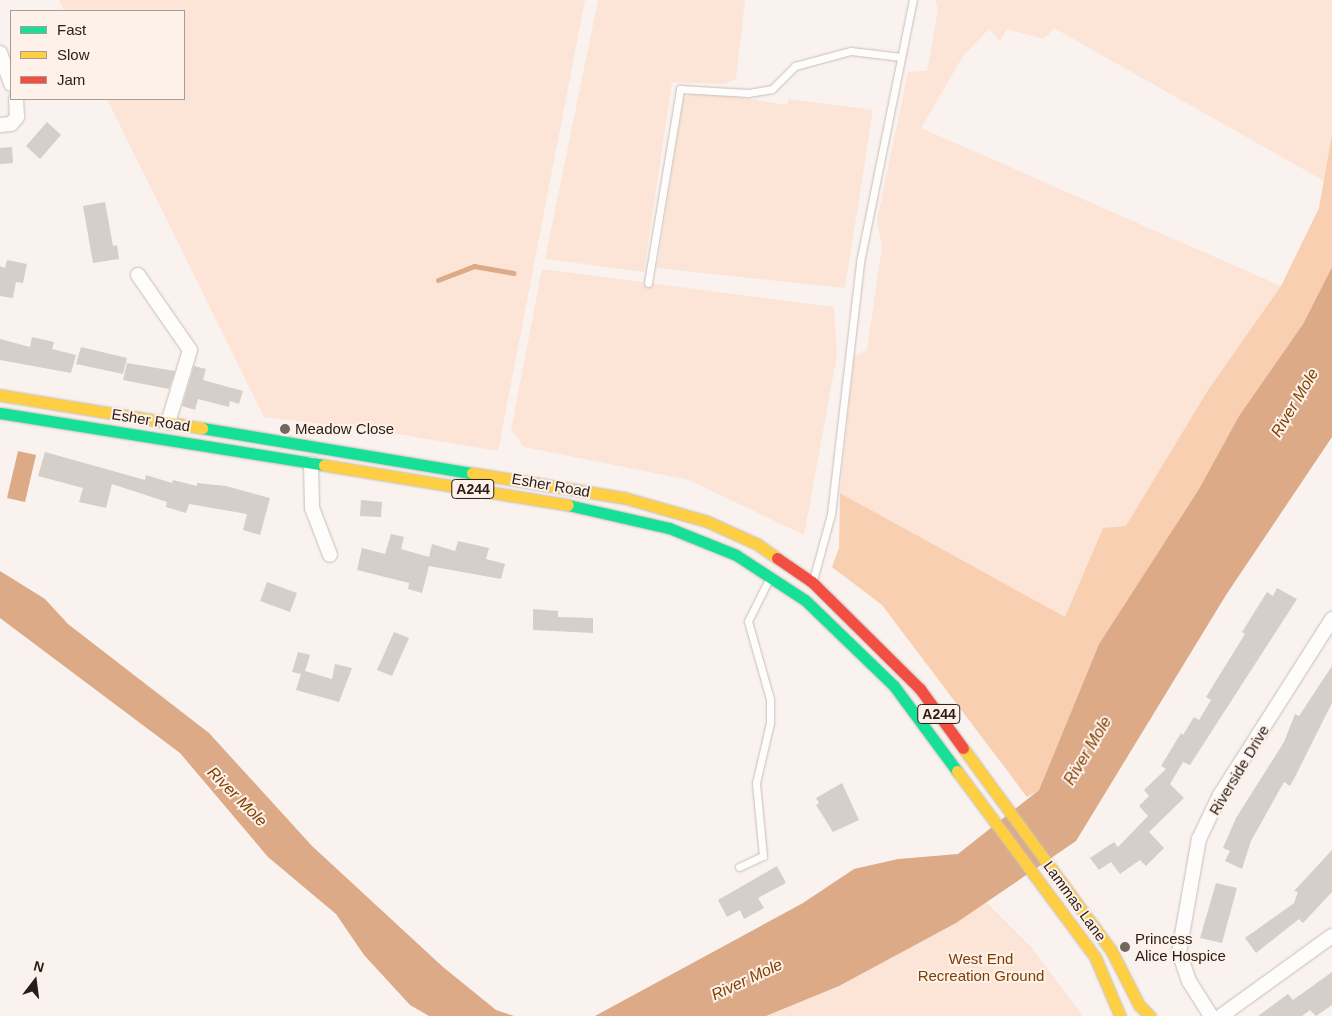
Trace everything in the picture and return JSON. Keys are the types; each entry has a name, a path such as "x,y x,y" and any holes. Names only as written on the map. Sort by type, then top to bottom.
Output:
{"main road":[{"name":"Esher Road","path":"0,395 648,503 724,528 775,555 812,582 920,689 995,788"},
{"name":"Esher Road","path":"0,413 549,501 646,522 713,544 770,576 823,615 873,664 977,794"},
{"name":"Lammas Lane","path":"995,788 1119,961 1139,1005 1150,1016"},
{"name":"Lammas Lane","path":"977,794 1095,957 1120,1016"}],"street":[{"path":"0,53 10,81"},
{"path":"0,125 11,124 18,118 16,100"},
{"path":"138,275 190,350 168,423"},
{"path":"311,464 312,508 330,555"},
{"name":"Riverside Drive","path":"1211,1016 1188,981 1179,952 1199,839 1220,795 1332,619"},
{"path":"1221,1016 1332,936"}],"lane":[{"path":"812,582 831,514 860,262 913,0"},
{"path":"648,283 680,89 748,92 772,89 795,66 851,51 901,57"},
{"path":"739,867 763,856 756,783 770,723 770,700 748,621 770,576"}],"green space":[{"path":"59,0 585,0 498,451 374,430 264,417 107,100 185,100 185,10 64,10"},
{"path":"598,0 745,0 736,79 724,84 672,82 644,272 545,259"},
{"path":"935,0 1332,0 1332,134 1326,182 1054,28 1044,39 1007,29 1000,41 989,29 963,56 921,128 1281,286 1208,390 1126,527 1103,528 1065,618 840,493 854,357 867,350 882,246 877,221 908,72 927,71 938,10"},
{"path":"695,90 787,105 789,99 873,110 845,288 657,268 683,99"},
{"path":"542,269 834,307 837,355 804,535 689,480 524,447 511,430"},
{"name":"West End Recreation Ground","path":"986,902 1031,947 1083,1016 766,1016 839,986 956,923"}],"shaded area":[{"path":"1332,134 1332,267 1303,324 1239,416 1199,489 1099,644 1039,790 1027,797 882,605 832,567 839,548 840,493 1065,617 1103,528 1126,526 1208,390 1281,286 1319,208"}],"water":[{"name":"River Mole","path":"1332,267 1332,437 1226,595 1076,841 956,923 839,986 766,1016 595,1016 803,903 854,869 898,859 958,854 1039,790 1099,644 1199,489 1239,416 1303,324"},
{"path":"18,451 36,455 25,502 7,498"},
{"name":"River Mole","path":"0,571 45,599 68,624 209,733 312,846 443,967 496,1010 514,1016 429,1016 410,1005 364,955 336,914 268,857 180,753 0,618"}],"building":[{"path":"47,122 61,135 40,159 26,146"},
{"path":"12,147 13,163 0,164 0,148"},
{"path":"105,202 113,246 117,245 119,259 93,263 83,206"},
{"path":"7,260 27,264 23,283 16,282 13,298 0,296 0,266 5,268"},
{"path":"32,337 54,342 52,349 76,355 71,373 0,360 0,339 30,347"},
{"path":"81,347 127,358 123,374 76,364"},
{"path":"127,363 175,371 169,389 123,380"},
{"path":"194,366 206,369 203,380 243,391 239,404 230,401 229,407 198,399 195,410 182,406"},
{"path":"45,452 145,480 146,475 172,483 173,480 197,486 197,483 226,486 270,498 260,535 243,530 247,514 189,504 186,513 166,507 167,502 112,484 106,508 79,502 83,488 38,476"},
{"path":"361,500 382,502 381,517 360,516"},
{"path":"391,534 404,537 401,549 429,557 432,544 455,551 458,541 489,548 486,559 505,564 501,579 429,566 422,593 408,589 409,583 357,570 362,548 385,554"},
{"path":"267,582 297,593 290,612 260,601"},
{"path":"1277,588 1297,599 1190,765 1183,762 1170,784 1184,798 1149,832 1164,848 1146,866 1140,860 1120,874 1111,862 1099,870 1090,858 1114,842 1118,847 1148,816 1139,806 1149,796 1144,790 1166,769 1161,766 1181,733 1183,735 1194,717 1199,720 1211,700 1206,697 1245,634 1242,632 1267,592 1273,596"},
{"path":"533,609 558,611 558,617 593,618 593,633 533,630"},
{"path":"394,632 409,638 392,676 377,670"},
{"path":"298,652 310,655 305,671 332,679 335,664 352,668 339,702 296,690 301,674 292,672"},
{"path":"1332,666 1332,703 1290,786 1284,782 1251,841 1242,869 1225,861 1230,851 1223,848 1236,818 1284,742 1295,714 1299,716"},
{"path":"842,783 859,820 833,832 816,805 819,803 816,798"},
{"path":"1332,850 1332,892 1303,923 1299,919 1256,953 1245,938 1294,903 1298,892 1294,891"},
{"path":"777,866 786,883 758,898 764,908 744,919 740,910 727,917 718,900"},
{"path":"1216,883 1237,888 1222,943 1200,938"},
{"path":"1332,972 1332,1005 1316,1016 1310,1010 1302,1016 1258,1016 1288,994 1293,1000"}],"waterway":[{"path":"438,280 474,266 513,273"}],"traffic: fast":[{"path":"0,413 324,465"},
{"path":"202,428 472,473"},
{"path":"568,505 669,528 736,555 805,600 894,686 957,771"}],"traffic: slow":[{"path":"0,395 202,428"},
{"path":"324,465 568,505"},
{"path":"472,473 625,498 706,521 757,544 777,558"},
{"path":"963,748 1111,950 1139,1005 1150,1016"},
{"path":"957,771 1095,957 1120,1016"}],"traffic: jam":[{"path":"777,558 812,582 920,689 963,748"}],"place":[{"name":"Meadow Close","path":"285,429"},
{"name":"Princess Alice Hospice","path":"1125,947"}]}
